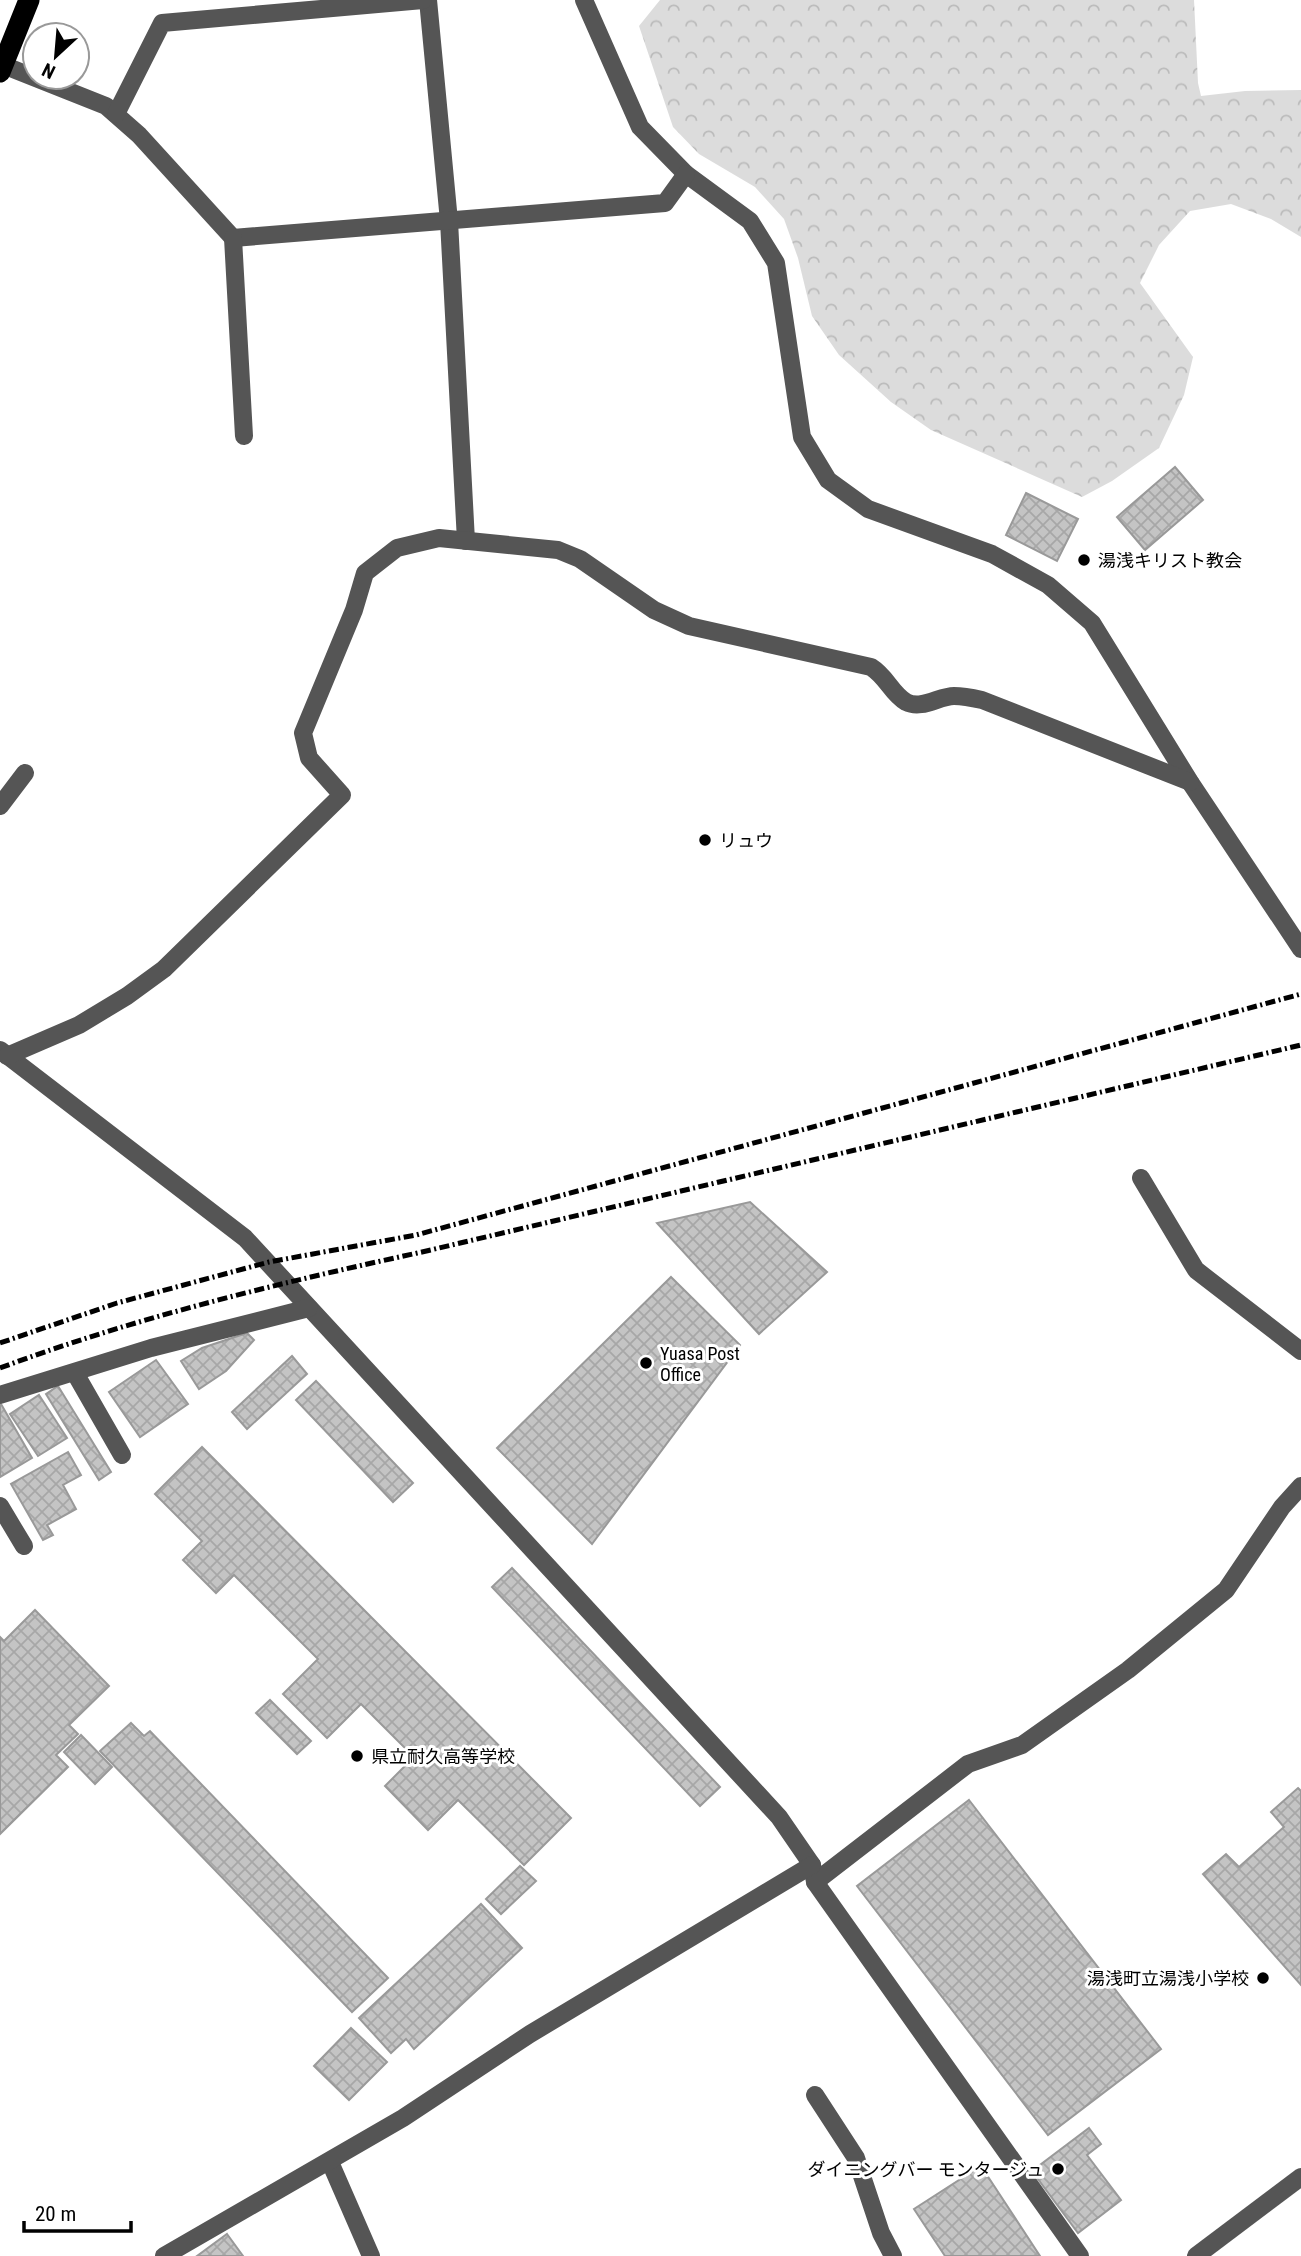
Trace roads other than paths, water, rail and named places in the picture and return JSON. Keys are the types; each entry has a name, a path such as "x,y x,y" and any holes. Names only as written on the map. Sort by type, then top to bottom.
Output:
{"highway":[{"path":"1,68 29,0"}],"street":[{"path":"116,114 162,23 426,0 449,221 466,541"},
{"path":"584,0 640,127 687,174 750,221 776,263 802,437 828,480 868,509 992,554 1048,585 1092,623 1190,782 1301,949"},
{"path":"1,68 106,106 139,135 233,238 244,436"},
{"path":"233,238 665,203 687,174"},
{"path":"3,1053 79,1025 127,996 164,969 342,795 309,758 303,733 354,610 365,572 397,548 439,538 558,550 580,559 654,610 689,626 872,667 883,674 893,691 908,703 924,704 952,696 982,699 1190,782"},
{"path":"0,806 25,773"},
{"path":"3,1053 245,1238 288,1281 309,1308 779,1817 814,1874 1080,2256"},
{"path":"1141,1178 1196,1270 1301,1351"},
{"path":"0,1395 150,1348 309,1308"},
{"path":"75,1373 122,1455"},
{"path":"164,2256 403,2118 530,2034 814,1874 968,1764 1022,1745 1128,1670 1226,1590 1282,1507 1301,1486"},
{"path":"0,1506 24,1546"},
{"path":"815,2095 856,2158 881,2233 893,2256"},
{"path":"330,2162 371,2256"},
{"path":"1196,2256 1301,2177"}],"railway":[{"path":"0,1343 117,1303 269,1262 416,1235 1301,994"},
{"path":"0,1368 156,1317 262,1289 1301,1045"}],"place":[{"name":"湯浅キリスト教会","path":"1084,560"},
{"name":"リュウ","path":"705,840"},
{"name":"Yuasa Post Office","path":"646,1363"},
{"name":"県立耐久高等学校","path":"357,1756"},
{"name":"湯浅町立湯浅小学校","path":"1263,1978"},
{"name":"ダイニングバー モンタージュ","path":"1058,2169"}]}
